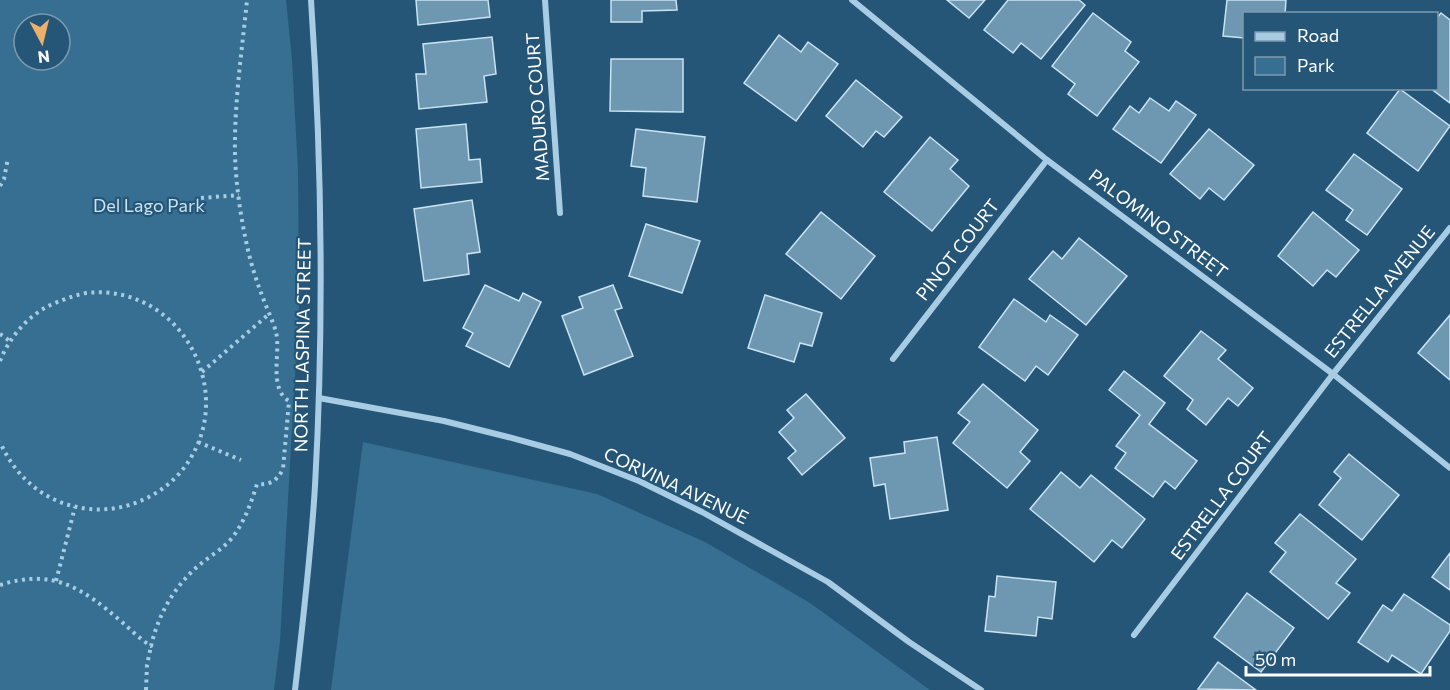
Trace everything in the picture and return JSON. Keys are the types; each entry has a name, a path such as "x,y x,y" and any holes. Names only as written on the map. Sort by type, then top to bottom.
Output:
{"street":[{"name":"NORTH LASPINA STREET","path":"295,690 315,489 319,398 319,142 310,0"},
{"name":"MADURO COURT","path":"544,0 560,213"},
{"name":"PALOMINO STREET","path":"852,0 1047,160 1333,374 1450,468"},
{"name":"PINOT COURT","path":"893,359 1047,160"},
{"name":"ESTRELLA AVENUE","path":"1333,374 1450,228"},
{"name":"ESTRELLA COURT","path":"1134,635 1333,374"},
{"name":"CORVINA AVENUE","path":"319,398 444,421 508,437 570,454 639,482 702,512 828,582 909,642 981,690"}],"path":[{"path":"146,690 150,646 161,615 172,595 196,568 222,548 235,533 249,508 257,484 267,484 273,481 279,477 283,469 289,401 280,393 277,375 276,330 252,266 239,195 235,132 247,0"},
{"path":"0,186 4,179 8,158"},
{"path":"201,198 239,195"},
{"path":"0,361 10,341 33,315 50,305 85,293 123,296 163,313 178,328 192,349 202,372 207,401 204,424 186,466 154,495 132,505 117,508 75,507 47,495 15,470 0,442"},
{"path":"202,372 269,314"},
{"path":"0,334 10,341"},
{"path":"198,442 241,460"},
{"path":"56,581 75,507"},
{"path":"0,585 32,579 56,581 80,590 94,598 150,646"}],"green space":[{"name":"Del Lago Park","path":"0,0 286,0 298,171 299,306 280,641 274,690 0,690"},
{"path":"363,442 597,494 705,542 810,603 930,690 331,690"}],"building":[{"path":"416,0 488,0 490,17 418,25"},
{"path":"611,0 676,0 677,10 642,11 642,22 611,22"},
{"path":"947,0 985,0 969,18"},
{"path":"1008,0 1079,0 1085,5 1041,59 1021,43 1013,53 984,30"},
{"path":"1227,0 1286,0 1285,12 1243,12 1243,38 1223,36"},
{"path":"1093,13 1131,42 1125,51 1139,62 1097,116 1068,94 1075,84 1052,66"},
{"path":"1441,13 1450,20 1450,103 1433,90 1438,90 1438,17"},
{"path":"779,35 801,52 808,42 838,64 796,121 744,83"},
{"path":"492,37 496,74 484,76 487,102 419,109 416,74 426,74 423,44"},
{"path":"611,59 683,59 683,112 610,111"},
{"path":"856,80 902,117 884,137 876,131 863,147 826,116"},
{"path":"1399,90 1450,126 1418,171 1367,133"},
{"path":"1150,98 1169,111 1176,101 1196,115 1161,163 1113,129 1130,106 1139,113"},
{"path":"466,124 469,160 480,159 482,182 421,188 416,129"},
{"path":"636,129 705,137 697,202 643,196 646,168 631,166"},
{"path":"1209,129 1254,165 1224,200 1209,188 1200,199 1170,174"},
{"path":"930,137 958,160 950,169 969,186 932,231 884,192"},
{"path":"1354,154 1402,189 1367,235 1346,220 1353,210 1326,190"},
{"path":"472,200 480,252 467,254 469,274 424,281 414,209"},
{"path":"821,212 875,256 841,299 786,254"},
{"path":"1313,212 1359,250 1336,277 1327,270 1313,286 1278,256"},
{"path":"646,224 700,241 682,293 629,276"},
{"path":"1079,238 1127,276 1086,325 1029,279 1053,251 1062,259"},
{"path":"485,285 519,301 523,293 541,302 509,367 466,346 473,333 463,328"},
{"path":"613,285 622,308 615,310 633,356 584,375 562,316 583,308 579,297"},
{"path":"765,295 822,313 812,346 800,343 794,362 748,348"},
{"path":"1014,299 1046,322 1050,315 1078,335 1048,375 1036,366 1025,381 979,347"},
{"path":"1450,315 1450,380 1418,353"},
{"path":"1201,331 1226,350 1218,359 1253,388 1238,406 1228,398 1206,425 1187,409 1193,400 1164,376"},
{"path":"1124,371 1165,403 1149,424 1197,461 1175,489 1165,481 1153,497 1115,468 1126,453 1116,446 1140,415 1109,390"},
{"path":"983,384 1038,430 1020,452 1030,461 1007,488 953,443 970,422 958,413"},
{"path":"806,394 845,438 802,475 788,458 796,451 779,432 794,418 787,410"},
{"path":"937,437 948,510 890,519 885,484 874,486 870,458 905,453 904,442"},
{"path":"1349,454 1399,495 1362,540 1319,505 1341,478 1334,472"},
{"path":"1061,472 1080,488 1091,475 1145,519 1122,548 1112,540 1094,562 1030,509"},
{"path":"1300,514 1356,559 1336,583 1350,593 1328,619 1270,572 1286,552 1275,543"},
{"path":"1450,553 1450,590 1432,577"},
{"path":"997,576 1056,582 1052,619 1038,617 1036,636 985,631 989,596 995,597"},
{"path":"1247,593 1294,628 1261,672 1214,637"},
{"path":"1404,594 1450,625 1450,631 1421,674 1392,655 1388,662 1358,642 1383,605 1392,611"},
{"path":"1218,662 1256,690 1198,689"}]}
